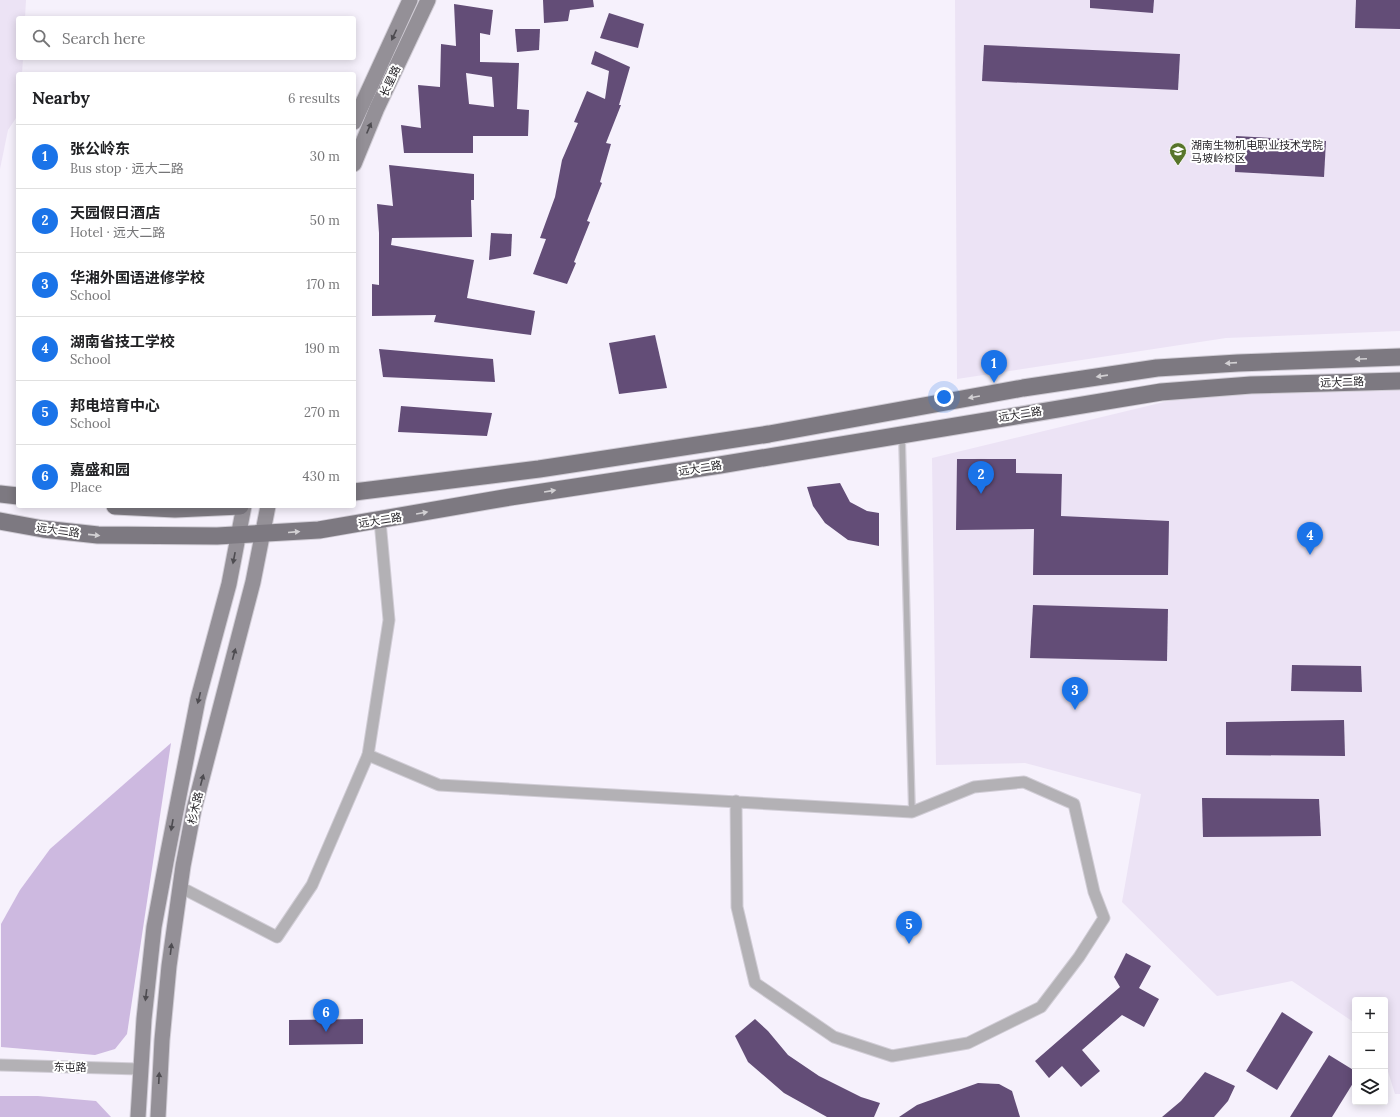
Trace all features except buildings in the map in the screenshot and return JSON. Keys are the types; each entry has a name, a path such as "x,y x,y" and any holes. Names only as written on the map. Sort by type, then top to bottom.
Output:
{"main road":[{"name":"长星路","path":"356,118 410,0"},
{"name":"长星路","path":"356,159 377,108 428,0"},
{"name":"远大二路","path":"356,492 539,469 738,438 1023,388 1157,368 1238,363 1400,357"},
{"name":"远大二路","path":"0,521 44,529 98,535 238,535 319,530 510,497 720,465 1161,392 1251,385 1400,381"},
{"path":"0,494 16,496"},
{"path":"155,508 197,508"},
{"name":"杉木路","path":"138,1117 139,1069 154,927 179,787 198,699 229,584 244,508"},
{"name":"杉木路","path":"158,1117 162,1040 180,887 194,809 253,582 268,508"}],"street":[{"path":"180,887 277,936 312,885 368,755 389,620 380,520"},
{"path":"368,755 439,785 736,801 912,812 974,787 1024,782 1074,804 1094,892 1104,918 1079,957 1042,1007 968,1043 892,1056 834,1037 755,983 737,907 736,801"},
{"name":"东屯路","path":"0,1065 139,1069"}],"lane":[{"path":"902,434 912,812"}],"shaded area":[{"path":"0,0 26,0 25,16 16,16 16,60 23,60 22,72 16,72 16,118 8,130 0,169"},
{"name":"湖南生物机电职业技术学院 马坡岭校区","path":"955,0 1400,0 1400,331 1226,338 957,379"},
{"path":"1226,387 1400,390 1400,1094 1395,1094 1388,1072 1388,997 1352,997 1352,1021 1292,981 1217,996 1122,902 1141,794 1025,763 936,765 932,458"},
{"path":"171,743 127,1034 115,1049 95,1055 1,1047 1,924 20,890 50,849"},
{"path":"0,1096 38,1096 96,1101 111,1117 0,1117"}],"place":[{"name":"湖南生物机电职业技术学院 马坡岭校区","path":"1178,166"},
{"name":"张公岭东","path":"994,383"},
{"name":"天园假日酒店","path":"981,494"},
{"name":"湖南省技工学校","path":"1310,555"},
{"name":"华湘外国语进修学校","path":"1075,710"},
{"name":"邦电培育中心","path":"909,944"},
{"name":"嘉盛和园","path":"326,1032"}]}
